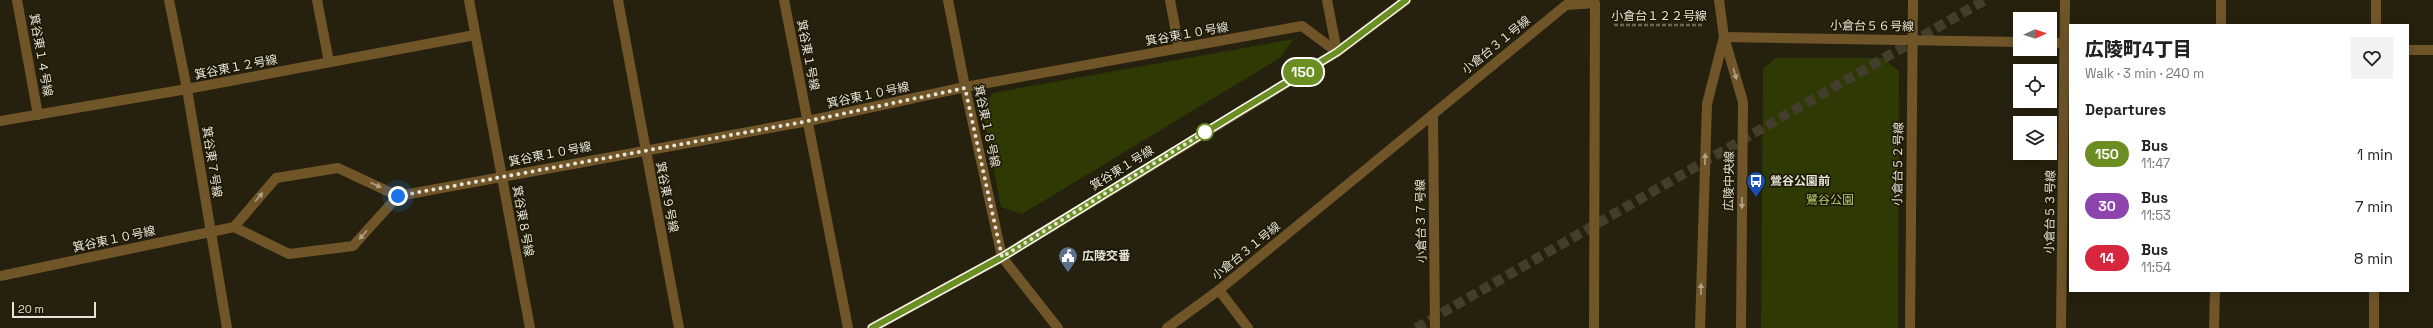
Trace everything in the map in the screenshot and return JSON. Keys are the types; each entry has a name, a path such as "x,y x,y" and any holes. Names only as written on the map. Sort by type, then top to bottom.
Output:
{"street":[{"name":"箕谷東１４号線","path":"17,0 38,115"},
{"name":"箕谷東７号線","path":"169,0 187,89 227,328"},
{"path":"317,0 329,62"},
{"name":"箕谷東８号線","path":"469,0 530,328"},
{"name":"箕谷東９号線","path":"618,0 679,328"},
{"name":"箕谷東１号線","path":"784,0 848,328"},
{"name":"箕谷東１８号線","path":"948,0 965,88 1002,257"},
{"path":"1170,0 1179,48"},
{"path":"1327,0 1337,52"},
{"name":"箕谷東１号線","path":"872,328 1002,257 1337,52 1406,0"},
{"name":"広陵中央線","path":"1719,0 1724,37 1743,102 1741,328"},
{"name":"小倉台５２号線","path":"1910,328 1913,0"},
{"name":"小倉台５３号線","path":"2061,328 2067,43 2065,0"},
{"path":"2221,0 2221,24"},
{"path":"2376,0 2376,24"},
{"name":"小倉台３１号線","path":"1167,328 1219,290 1566,5 1595,3 1594,328"},
{"name":"箕谷東１０号線","path":"398,196 645,149 808,121 965,88 1302,26 1337,52"},
{"name":"箕谷東１２号線","path":"0,121 187,89 475,35"},
{"name":"広陵中央線","path":"1700,328 1707,104 1724,37"},
{"name":"小倉台５６号線","path":"1724,37 2013,42"},
{"path":"2057,42 2067,43"},
{"path":"2409,50 2433,50"},
{"name":"小倉台３７号線","path":"1433,114 1435,328"},
{"path":"338,168 398,196 353,246 289,254 234,227 276,178 338,168"},
{"name":"箕谷東１０号線","path":"0,276 234,227"},
{"path":"1002,257 1058,328"},
{"path":"1219,290 1248,328"},
{"path":"2214,328 2215,292"},
{"path":"2374,292 2374,328"}],"path":[{"name":"小倉台１２２号線","path":"1595,25 1722,25"}],"green space":[{"path":"1294,39 1280,58 1022,214 1001,207 982,107 993,93"},
{"name":"鷺谷公園","path":"1776,58 1883,58 1899,71 1898,328 1761,328 1763,69"}],"tunnel":[{"path":"1416,328 1985,0"}],"bus line":[{"name":"150","path":"872,328 1002,257 1337,52 1406,0"}],"place":[{"name":"鶯谷公園前","path":"1756,198"},
{"name":"広陵交番","path":"1068,273"}],"route":[{"path":"398,196 645,149 808,121 965,88 1002,257 1205,132"}]}
